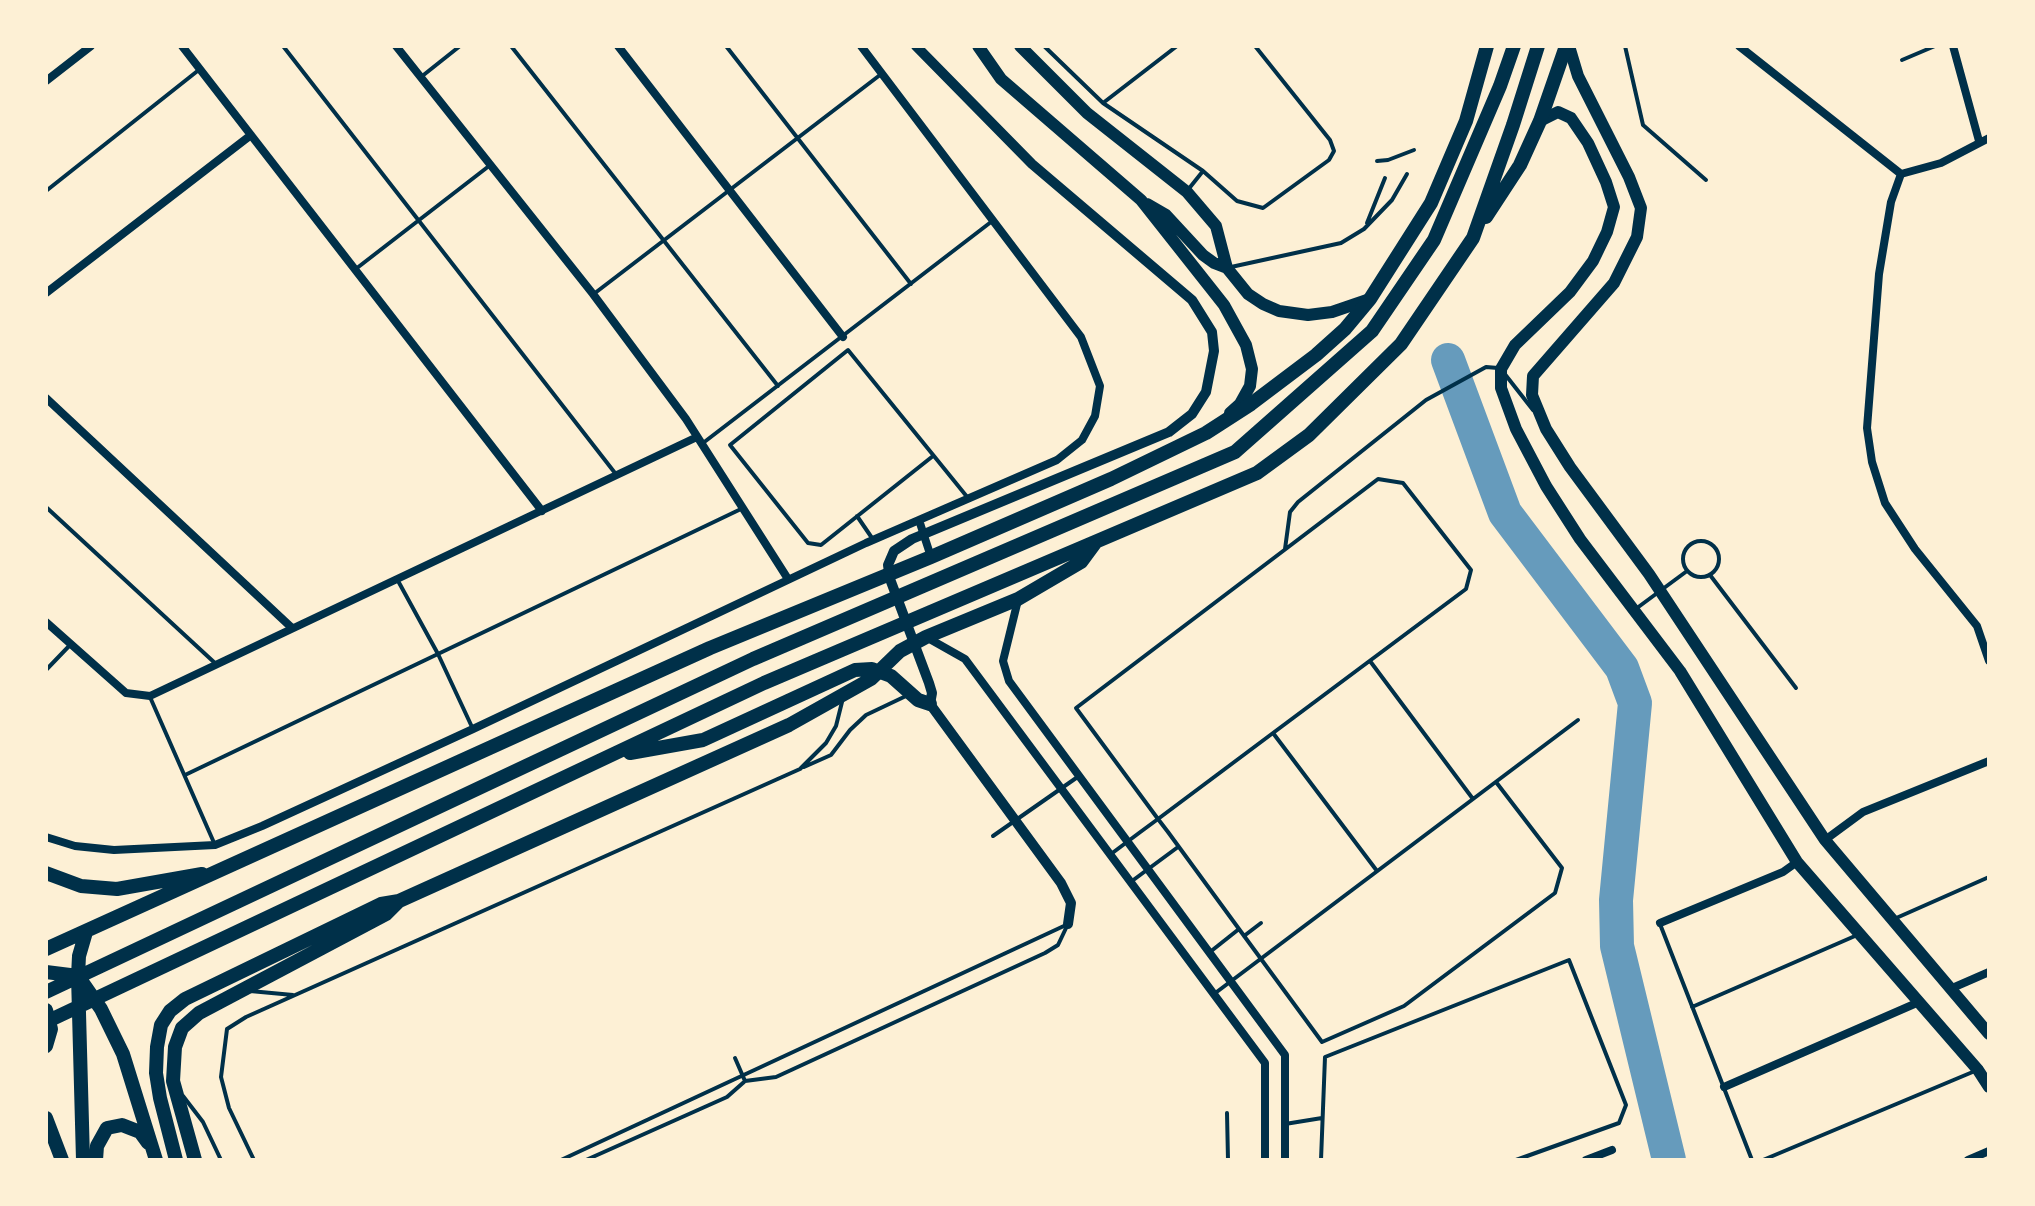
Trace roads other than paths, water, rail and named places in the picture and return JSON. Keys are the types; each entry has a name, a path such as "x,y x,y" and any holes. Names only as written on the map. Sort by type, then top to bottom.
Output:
{"highway":[{"path":"46,949 710,648 1111,479 1206,433 1316,355 1345,329 1370,299 1431,203 1466,121 1487,46"},
{"path":"46,992 753,659 1235,452 1372,331 1434,240 1514,46"},
{"path":"1473,238 1538,46"},
{"path":"46,1022 764,683 1257,473 1309,435 1401,344 1520,165 1568,46"},
{"path":"176,1160 160,1098 156,1073 157,1047 161,1025 170,1011 185,999 381,904 399,901 789,725 871,679 900,651 1018,599 1081,562 1095,542"},
{"path":"611,757 703,740 855,670 872,669 891,676 918,700 930,704"},
{"path":"46,873 81,886 117,889 222,871"},
{"path":"195,1160 173,1081 175,1047 182,1028 199,1013 386,914 399,901"},
{"path":"83,1160 78,976 79,956 86,932"},
{"path":"46,972 78,976 101,1009 123,1054 155,1155"},
{"path":"46,1010 51,1029 46,1046"},
{"path":"46,1118 62,1160"},
{"path":"96,1160 97,1146 107,1128 122,1125 140,1132 155,1155"}],"main road":[{"path":"978,46 1001,79 1141,200 1166,215 1203,255 1227,268"},
{"path":"1020,46 1087,113 1187,192 1216,226 1227,268 1248,294 1279,311 1308,315 1370,299"},
{"path":"1568,46 1578,76 1629,177 1641,208 1637,237 1614,283 1533,376 1532,395 1546,429 1660,591 1825,840 1989,1034"},
{"path":"1540,121 1558,112 1571,118 1588,143 1614,207 1607,232 1593,261 1570,292 1515,345 1501,369 1501,388 1527,452 1580,539 1680,671 1797,862 1978,1070 1989,1087"},
{"path":"1141,200 1224,305 1246,345 1252,369 1250,386 1240,404 1206,433"}],"street":[{"path":"46,81 91,46"},
{"path":"396,46 593,294 699,441 788,579"},
{"path":"618,46 843,337"},
{"path":"46,837 75,846 114,850 215,845 473,729 873,540 1057,460 1082,440 1095,416 1100,386 1081,337 861,46"},
{"path":"916,46 1032,164 1192,300 1212,332 1214,351 1206,392 1192,414 1169,432 912,539 894,551 888,572 929,683 932,693 930,704 1061,883 1071,903 1068,924"},
{"path":"1739,46 1901,174"},
{"path":"1953,46 1979,141"},
{"path":"184,47 542,511"},
{"path":"46,293 251,135"},
{"path":"1901,174 1941,163 1989,138"},
{"path":"1901,174 1891,202 1879,274 1867,428 1872,462 1885,503 1915,549 1977,626 1989,661"},
{"path":"46,398 292,628"},
{"path":"46,622 126,693 150,696 617,476 699,441"},
{"path":"919,520 931,557"},
{"path":"1018,599 1003,661 1009,681 1285,1055 1285,1160"},
{"path":"926,637 965,659 1265,1063 1265,1160"},
{"path":"1825,840 1863,812 1989,761"},
{"path":"1660,923 1783,872 1797,862"},
{"path":"1950,989 1989,972"},
{"path":"1724,1087 1919,1002"},
{"path":"1265,1126 1285,1124"},
{"path":"1586,1160 1612,1150"},
{"path":"1968,1160 1986,1155"}],"lane":[{"path":"283,46 617,476"},
{"path":"421,77 460,46"},
{"path":"511,46 778,386"},
{"path":"726,46 911,284"},
{"path":"1044,46 1103,103 1203,171 1237,201 1263,208 1329,160 1334,151 1330,140 1255,46"},
{"path":"1103,103 1177,46"},
{"path":"1625,46 1643,125 1706,180"},
{"path":"1902,60 1935,46"},
{"path":"46,191 200,69"},
{"path":"593,294 882,73"},
{"path":"1377,161 1414,150"},
{"path":"355,270 490,165"},
{"path":"1187,192 1203,171"},
{"path":"1227,268 1341,243 1364,229 1392,200 1407,174"},
{"path":"1364,229 1385,178"},
{"path":"699,441 778,386 993,221"},
{"path":"933,456 821,545 808,543 730,445 848,350 968,498"},
{"path":"1285,549 1290,512 1298,502 1426,400 1486,367 1501,369 1546,429"},
{"path":"1110,854 1158,819 1466,589 1471,570 1403,483 1378,479 1076,708 1158,819 1178,847 1322,1042 1404,1006 1555,893 1562,868 1496,782"},
{"path":"46,507 216,664"},
{"path":"185,775 743,508"},
{"path":"857,516 873,540"},
{"path":"1701,541 1712,545 1718,554 1718,566 1710,575 1697,577 1687,571 1682,560 1690,544 1701,541"},
{"path":"1635,610 1687,571"},
{"path":"1710,575 1796,688"},
{"path":"397,579 438,654 473,729"},
{"path":"1977,626 1989,641"},
{"path":"46,670 71,644"},
{"path":"1370,661 1473,799"},
{"path":"254,1160 229,1108 221,1077 227,1029 246,1017 831,755 866,715 911,693"},
{"path":"150,696 215,845"},
{"path":"800,769 826,743 836,726 844,696"},
{"path":"1214,994 1578,720"},
{"path":"1273,733 1377,871"},
{"path":"993,836 1079,776"},
{"path":"1131,882 1178,847"},
{"path":"1892,920 1989,877"},
{"path":"1244,936 1261,923"},
{"path":"1660,923 1752,1160"},
{"path":"586,1160 727,1097 745,1081 776,1077 1045,953 1058,945 1068,924"},
{"path":"561,1160 1068,924"},
{"path":"1208,953 1239,929"},
{"path":"1692,1007 1858,934"},
{"path":"1321,1160 1325,1057 1569,960 1626,1105 1619,1123 1516,1160"},
{"path":"244,991 295,995"},
{"path":"735,1058 745,1081"},
{"path":"1763,1160 1978,1070"},
{"path":"173,1081 203,1122 221,1160"},
{"path":"1227,1113 1228,1160"},
{"path":"1285,1124 1322,1118"}],"waterway":[{"path":"1448,360 1505,513 1622,668 1635,703 1616,900 1617,946 1669,1160"}]}
